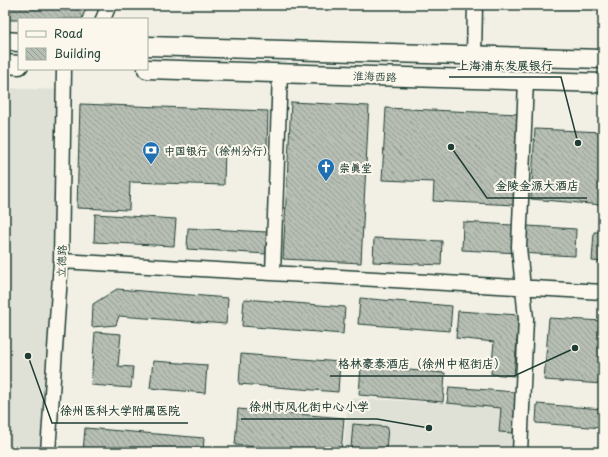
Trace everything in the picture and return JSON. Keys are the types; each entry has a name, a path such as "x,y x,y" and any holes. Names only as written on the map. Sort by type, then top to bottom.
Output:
{"main road":[{"path":"5,41 18,42"},
{"path":"148,46 603,59"},
{"path":"5,64 18,65"},
{"name":"淮海西路","path":"148,69 603,83"}],"street":[{"path":"103,18 109,5"},
{"path":"474,55 475,5"},
{"name":"立德路","path":"48,452 62,261 64,70"},
{"path":"273,273 280,73"},
{"path":"520,452 526,320 519,247 526,81"},
{"path":"62,261 603,292"}],"shaded area":[{"path":"5,88 64,90 61,261 40,452 5,452"},
{"path":"449,387 516,392 512,452 343,452 348,398 447,403"}],"building":[{"path":"5,5 87,5 82,18 18,18 18,20 5,20"},
{"path":"496,5 603,5 603,9 496,7"},
{"name":"崇真堂","path":"291,102 369,106 361,263 283,259"},
{"name":"中国银行（徐州分行）","path":"80,104 268,111 267,149 225,147 224,185 130,182 129,210 77,208"},
{"path":"386,108 519,114 515,205 433,201 434,182 382,180"},
{"path":"535,129 603,132 603,205 531,199"},
{"path":"95,214 176,219 174,246 94,242"},
{"path":"463,222 576,229 575,256 462,250"},
{"path":"188,228 267,232 266,254 187,249"},
{"path":"594,232 603,232 603,262 592,261"},
{"path":"374,238 442,241 441,265 373,262"},
{"path":"117,289 228,298 226,324 119,316 116,325 92,327 93,304"},
{"path":"360,298 452,306 450,331 358,324"},
{"path":"244,299 345,307 343,334 242,326"},
{"path":"458,311 519,315 514,376 491,374 494,342 456,338"},
{"path":"549,318 603,321 603,384 544,380"},
{"path":"95,332 121,334 118,366 133,367 131,388 91,385"},
{"path":"241,354 340,362 338,392 239,384"},
{"path":"153,361 207,365 205,393 150,388"},
{"path":"361,366 445,373 443,402 359,395"},
{"path":"449,387 516,392 513,433 499,432 501,408 447,403"},
{"path":"537,404 603,409 603,428 536,423"},
{"path":"238,409 344,418 341,452 317,452 235,445"},
{"path":"353,424 388,427 386,450 351,448"},
{"path":"85,428 204,438 203,452 83,452"}],"place":[{"name":"上海浦东发展银行","path":"578,143"},
{"name":"金陵金源大酒店","path":"451,147"},
{"name":"中国银行（徐州分行）","path":"151,165"},
{"name":"崇真堂","path":"326,182"},
{"name":"格林豪泰酒店（徐州中枢街店）","path":"575,348"},
{"name":"徐州医科大学附属医院","path":"28,356"},
{"name":"徐州市风化街中心小学","path":"429,428"}]}
